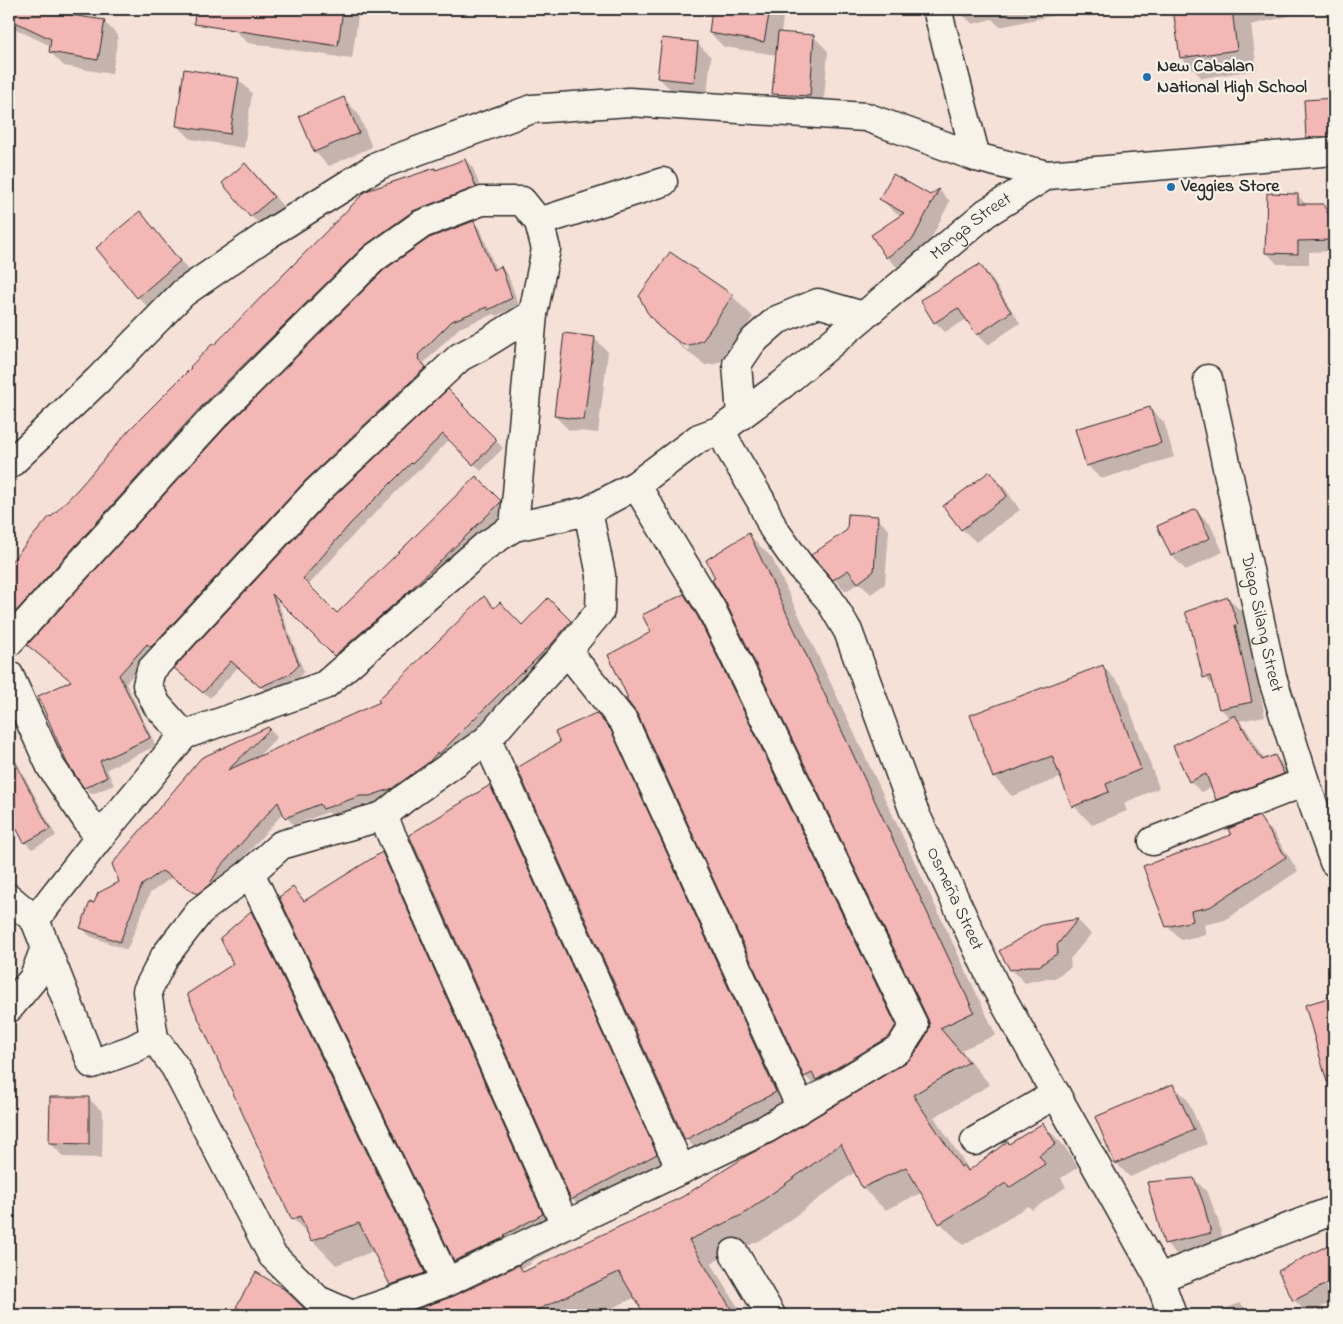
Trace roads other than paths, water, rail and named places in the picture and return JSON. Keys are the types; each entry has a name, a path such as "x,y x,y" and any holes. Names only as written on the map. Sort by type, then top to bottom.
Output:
{"street":[{"path":"937,9 976,157"},
{"path":"9,465 98,380 184,293 266,235 379,164 532,108 629,102 866,117 976,157 1047,176"},
{"name":"Manga Street","path":"514,527 588,511 636,485 699,438 731,422 783,384 986,213 1047,176 1334,151"},
{"path":"539,222 663,182"},
{"path":"9,642 214,417 374,258 422,224 482,201 522,201 539,222 546,249 533,314 514,527 485,546 325,685 184,736 99,838 35,920"},
{"path":"731,422 737,364 752,342 777,320 818,303 863,316"},
{"path":"184,736 157,705 148,685 150,670 316,492 460,358 533,314"},
{"name":"Diego Silang Street","path":"1208,379 1272,677 1305,782 1334,862"},
{"name":"Osmeña Street","path":"731,422 730,447 750,480 774,528 800,566 829,599 848,631 912,809 994,984 1159,1278 1172,1315"},
{"path":"588,511 601,576 600,611 567,651 487,740 382,816 281,845 250,873 200,911 165,956 146,991 154,1038 175,1067 272,1255 318,1300 352,1315 447,1282 766,1129 900,1048 914,1026 712,610 636,485"},
{"path":"567,651 624,722 801,1108"},
{"path":"9,675 51,767 99,838"},
{"path":"487,740 681,1170"},
{"path":"1153,841 1305,782"},
{"path":"382,816 565,1226"},
{"path":"250,873 447,1282"},
{"path":"9,898 35,920 92,1064 133,1049 154,1038"},
{"path":"9,1008 33,979 45,948"},
{"path":"975,1141 1056,1094"},
{"path":"1159,1278 1334,1210"},
{"path":"734,1252 771,1315"}],"place":[{"name":"New Cabalan National High School","path":"1147,77"},
{"name":"Veggies Store","path":"1171,187"}]}
